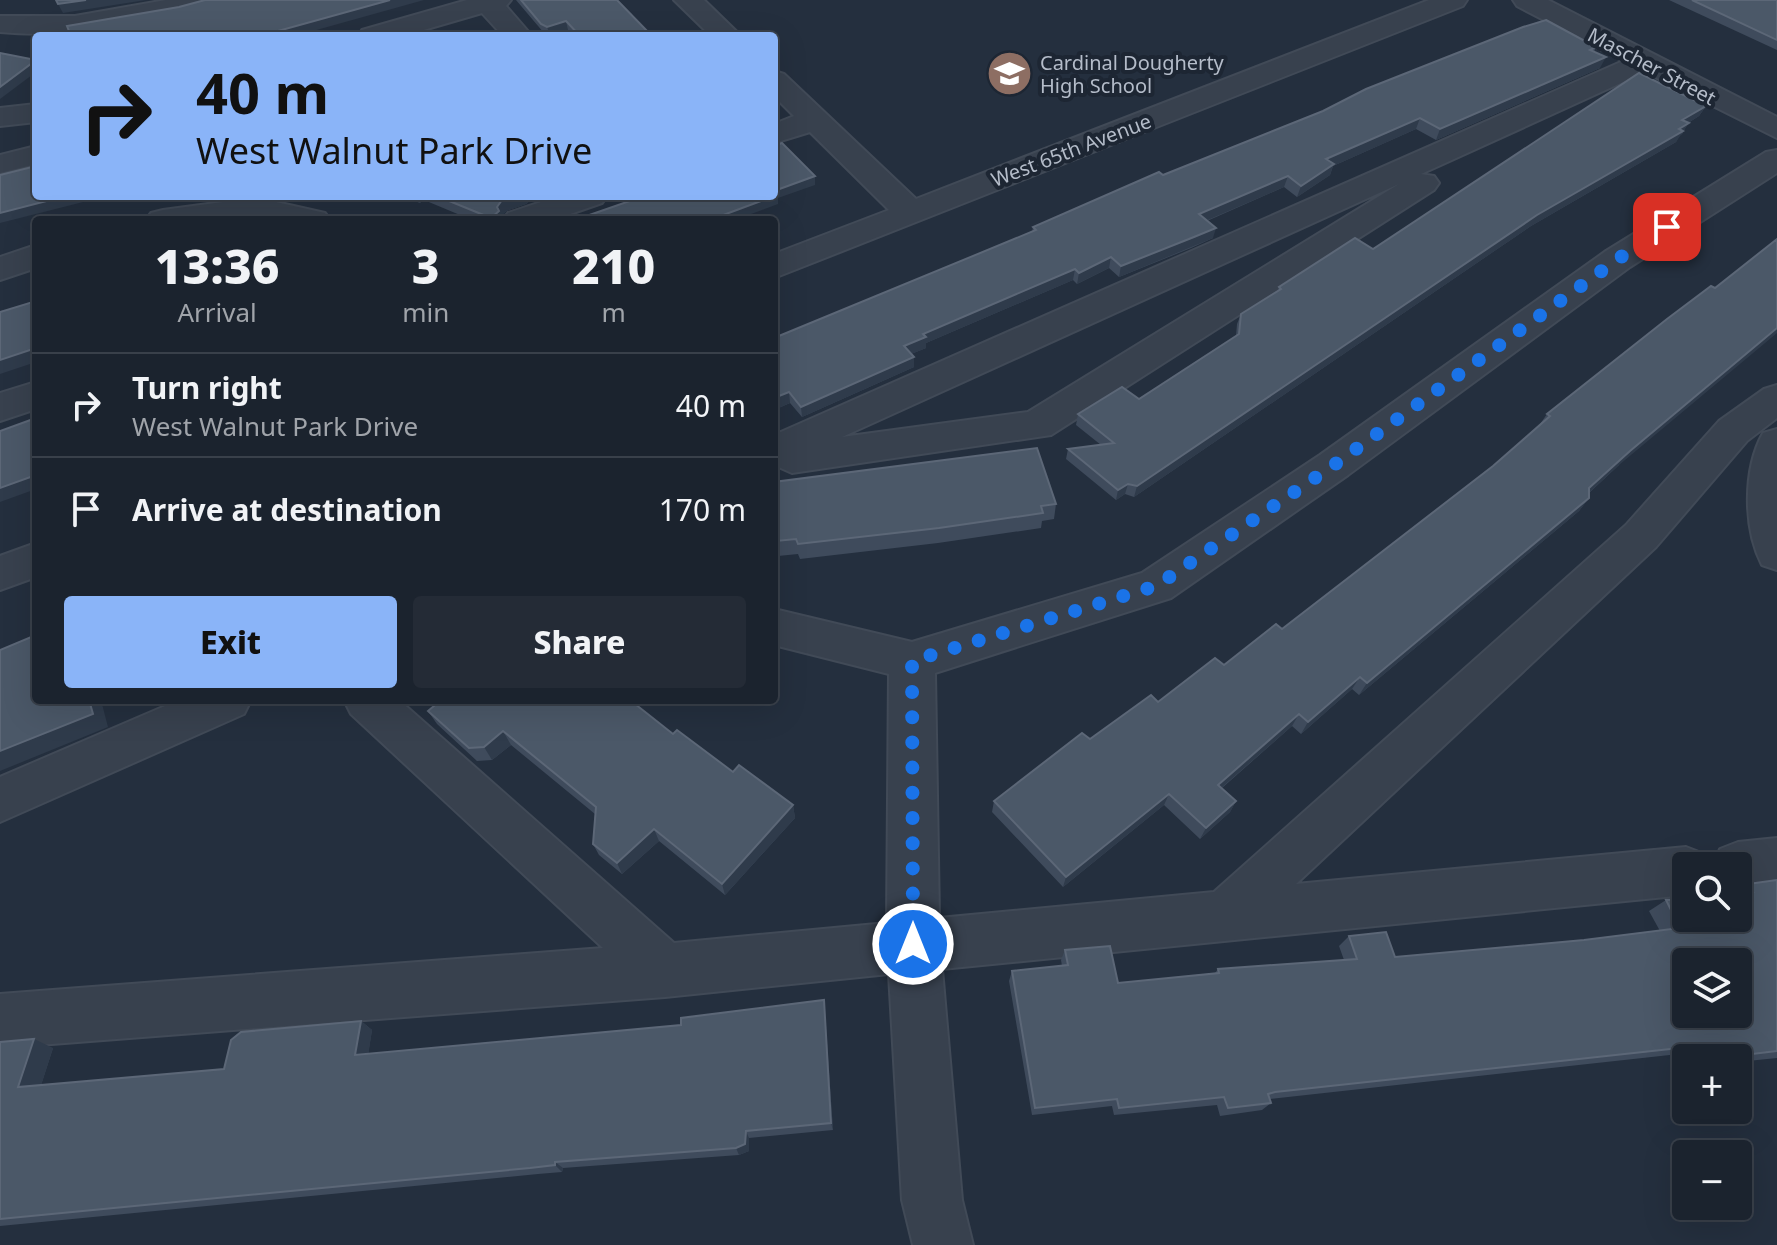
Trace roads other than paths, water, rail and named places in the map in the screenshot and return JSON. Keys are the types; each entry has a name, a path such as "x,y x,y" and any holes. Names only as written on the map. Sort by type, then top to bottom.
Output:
{"street":[{"path":"0,24 75,31 198,0"},
{"path":"688,0 723,32"},
{"name":"West 65th Avenue","path":"778,265 1453,0"},
{"name":"Mascher Street","path":"1527,0 1656,52"},
{"name":"Mascher Street","path":"1587,0 1656,52 1777,129"},
{"path":"386,32 492,1 515,32"},
{"path":"778,449 1551,103 1656,52"},
{"path":"778,84 911,213"},
{"path":"778,459 1037,425 1551,103"},
{"path":"0,117 32,113"},
{"path":"778,133 816,119"},
{"path":"0,164 32,156"},
{"path":"778,628 912,661 1156,586 1334,465 1618,259 1777,159"},
{"path":"532,216 579,200"},
{"path":"179,216 281,210 300,216"},
{"path":"0,269 32,257"},
{"path":"0,407 32,396"},
{"path":"1227,914 1641,536 1733,431 1777,398"},
{"path":"1777,443 1770,462 1767,493 1777,553"},
{"path":"0,573 32,561"},
{"path":"912,661 913,944 932,1200 943,1245"},
{"path":"0,800 219,704"},
{"path":"371,704 665,970"},
{"path":"1752,865 1777,862"},
{"path":"0,1021 665,970 1672,872"}],"place":[{"name":"Cardinal Dougherty High School","path":"1009,73"}]}
